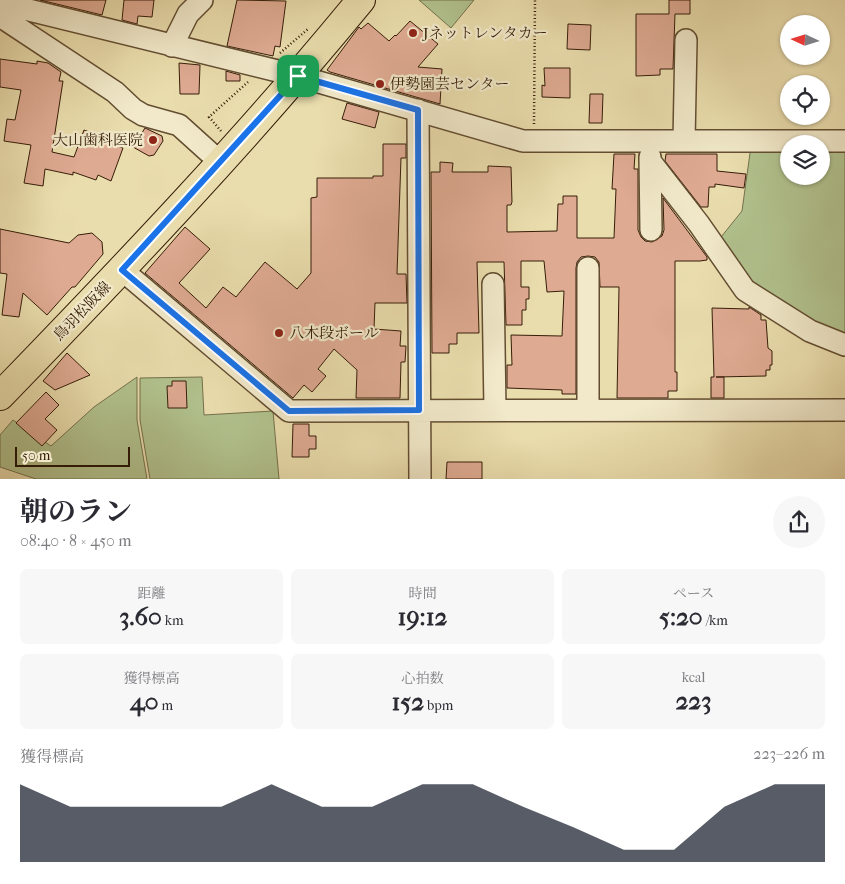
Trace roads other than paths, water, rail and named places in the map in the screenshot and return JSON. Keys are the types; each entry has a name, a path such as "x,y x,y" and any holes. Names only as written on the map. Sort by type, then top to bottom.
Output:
{"main road":[{"name":"鳥羽松阪線","path":"0,396 122,270 298,76 361,0"}],"street":[{"path":"172,46 188,14 202,0"},
{"path":"0,3 298,76 523,141 534,140 650,151 684,141 845,141"},
{"path":"0,16 115,92 133,109 144,115 179,125 220,162"},
{"path":"684,141 686,40"},
{"path":"418,110 420,479"},
{"path":"650,151 651,230"},
{"path":"650,151 745,290 810,330 845,345"},
{"path":"588,268 588,410"},
{"path":"122,270 289,411 845,410"},
{"path":"493,284 495,410"}],"place":[{"name":"Jネットレンタカー","path":"413,33"},
{"name":"伊勢園芸センター","path":"380,84"},
{"name":"大山歯科医院","path":"153,140"},
{"name":"八木段ボール","path":"279,333"}]}
